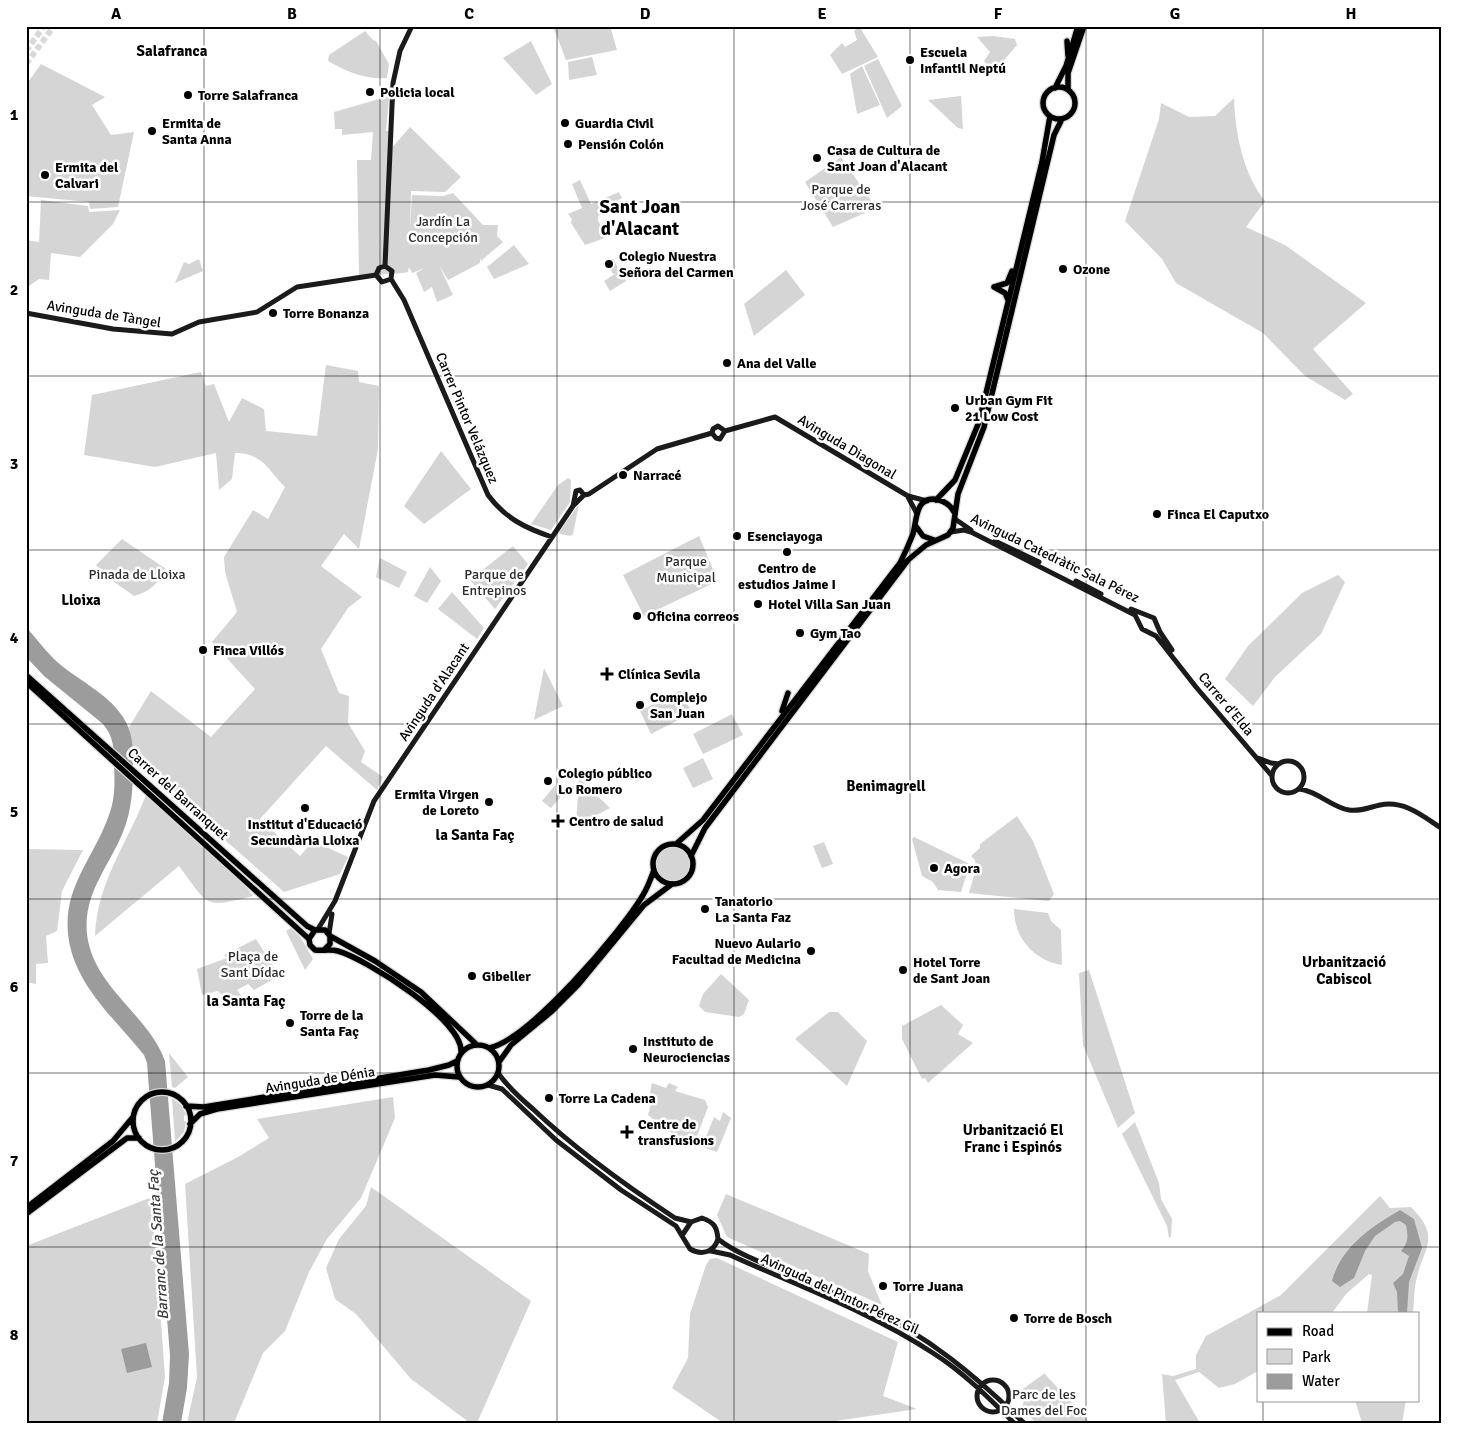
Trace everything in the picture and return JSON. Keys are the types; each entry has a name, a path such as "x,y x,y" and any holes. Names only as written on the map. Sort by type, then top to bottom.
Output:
{"main road":[{"path":"1062,119 1050,116 1044,108 1043,100 1046,94 1055,88 1068,60 1078,26"},
{"path":"499,1062 511,1045 551,1012 578,985 644,905 672,884 683,882 690,875 693,864 692,856 705,828 783,724 908,560 935,540 944,538 951,532 958,494 984,427 1052,144 1062,119 1069,115 1074,108 1074,98 1068,90 1068,73 1084,26"},
{"path":"1067,41 1068,60"},
{"path":"1055,88 1068,90"},
{"path":"936,500 955,480 971,446 1009,301 1049,129 1050,116"},
{"path":"1009,301 1005,294 994,287 1007,283 1024,237"},
{"path":"676,844 703,820 900,563 908,548 916,525 916,512 927,501 936,500 945,502 955,516"},
{"path":"916,525 923,536 935,540"},
{"name":"Carrer del Barranquet","path":"26,675 307,926 316,930"},
{"name":"Carrer del Barranquet","path":"26,682 309,939"},
{"path":"762,742 786,705 788,693"},
{"path":"672,884 659,878 654,870 653,861 656,852 667,845 676,844 684,847 692,856"},
{"path":"489,1048 500,1044 517,1032 566,990 629,915 644,894 654,870"},
{"path":"316,930 325,930 329,935 375,961 421,992 476,1044 489,1048 496,1054 499,1062 498,1074 488,1085 472,1086 459,1077 457,1061 460,1053 458,1038 434,1012 410,991 370,965 337,951 315,950 310,945 309,939 316,930"},
{"path":"324,950 330,944 329,935"},
{"path":"460,1053 476,1044"},
{"name":"Avinguda de Dénia","path":"186,1106 204,1107 400,1075 442,1067 457,1061"},
{"name":"Avinguda de Dénia","path":"190,1124 200,1114 217,1109 435,1075 459,1077"},
{"path":"26,1208 112,1141 133,1117 139,1103 148,1095 161,1092 170,1093 180,1098 186,1106 190,1124 184,1138 175,1146 166,1149 151,1147 139,1138 134,1130 133,1117"},
{"path":"26,1214 117,1144 127,1138 139,1138"}],"street":[{"path":"385,266 394,76 400,51 412,26"},
{"path":"385,266 392,271 391,280 382,282 376,275 379,268 385,266"},
{"name":"Avinguda de Tàngel","path":"26,313 112,329 172,334 200,322 257,312 297,287 376,275"},
{"name":"Carrer Pintor Velázquez","path":"391,280 404,300 488,495 499,509 514,521 528,529 552,537"},
{"name":"Avinguda Diagonal","path":"725,432 775,417 908,496 927,501"},
{"path":"718,426 725,432 720,439 716,438 712,433 713,429 718,426"},
{"name":"Avinguda d'Alacant","path":"329,935 335,901 374,801 579,497 589,494 657,449 712,433"},
{"path":"908,496 916,512"},
{"name":"Avinguda Catedràtic Sala Pérez","path":"955,516 972,530 1146,616"},
{"name":"Avinguda Catedràtic Sala Pérez","path":"951,532 964,530 971,532 1129,611 1140,622"},
{"path":"1146,616 1152,616 1182,669 1156,636 1150,631 1142,629 1140,622 1146,616"},
{"path":"1150,631 1156,623"},
{"name":"Carrer d'Elda","path":"1182,669 1272,776"},
{"name":"Carrer d'Elda","path":"1254,754 1266,762 1280,764"},
{"path":"1314,792 1304,778 1302,770 1296,764 1288,761 1280,764 1272,776 1274,784 1282,792 1293,792 1299,789 1314,792 1350,810 1381,805 1400,805 1416,812 1441,828"},
{"path":"1299,789 1304,778"},
{"name":"Avinguda d'Alacant","path":"316,930 335,901"},
{"path":"488,1085 502,1089 556,1140 621,1190 676,1226 683,1234 686,1245 693,1252 705,1253 710,1251 718,1239 718,1230 710,1221 702,1218 691,1222 675,1218 558,1133 510,1088 498,1074"},
{"path":"683,1234 691,1222"},
{"name":"Avinguda del Pintor Pérez Gil","path":"718,1239 727,1246 758,1262 866,1307 902,1326 946,1353 983,1384 1024,1423"},
{"name":"Avinguda del Pintor Pérez Gil","path":"710,1251 730,1255 888,1326 935,1354 978,1389 1014,1423"},
{"path":"978,1389 983,1384 989,1382 1002,1383 1008,1391 1006,1406 1001,1410"},
{"name":"Avinguda del Pintor Pérez Gil","path":"978,1389 978,1401 985,1410 1001,1410"}],"green space":[{"path":"553,26 610,26 617,50 566,60"},
{"path":"859,26 878,57 842,74 830,55 842,43 845,47 857,40 854,31"},
{"path":"365,31 376,41 389,64 387,78 371,78 356,74 328,61 329,55"},
{"path":"993,36 1015,39 1017,45 994,72 984,61 990,52 977,37"},
{"path":"531,41 552,84 536,95 503,58"},
{"path":"592,57 597,75 569,80 568,62"},
{"path":"878,59 902,106 887,118 864,66"},
{"path":"41,64 105,97 92,105 111,135 134,132 118,207 90,209 89,202 26,196 26,85"},
{"path":"862,66 880,105 857,114 850,74"},
{"path":"961,96 963,129 958,128 928,100"},
{"name":"Jardín La Concepción","path":"386,97 389,98 386,131 390,131 390,150 410,127 461,177 445,192 411,191 410,230 412,195 443,196 453,193 483,225 498,225 497,236 503,242 481,261 480,257 480,263 448,280 439,265 453,295 437,302 432,287 424,292 416,273 425,268 412,273 409,267 408,272 403,273 359,276 357,160 371,160 373,132 342,135 342,129 335,129 334,112"},
{"path":"1234,98 1238,138 1246,166 1257,190 1265,201 1246,227 1285,245 1366,303 1313,349 1353,394 1345,400 1305,376 1263,333 1176,283 1162,259 1125,221 1159,119 1161,103 1189,117 1215,116"},
{"name":"Parque de José Carreras","path":"841,157 876,208 833,227 805,182"},
{"path":"580,180 591,204 619,192 622,198 605,207 604,212 598,216 598,221 608,237 585,245 571,223 572,219 568,214 582,208 572,184"},
{"path":"41,200 88,206 89,212 120,210 113,224 80,257 51,253 49,280 39,279 26,288 26,240 39,242"},
{"path":"514,245 529,264 494,279 487,267"},
{"path":"199,259 203,271 175,283 184,262 189,264"},
{"path":"614,259 619,271 623,270 626,281 610,291 604,281 616,273 613,274 607,262"},
{"path":"786,270 805,295 754,336 744,304"},
{"path":"326,365 358,371 359,382 379,386 378,449 359,549 344,534 321,566 362,597 348,608 321,649 339,693 349,696 348,723 365,751 361,762 383,777 377,790 326,746 260,819 300,856 313,841 348,857 340,874 284,892 217,833 133,754 129,727 151,691 211,737 255,689 212,642 237,612 225,572 224,557 253,510 268,519 285,487 259,459 244,454 235,453 232,479 219,490 216,453 155,467 84,455 92,395 201,372 206,386 214,384 229,422 242,398 264,409 266,431 317,436"},
{"path":"441,451 471,489 424,524 404,506"},
{"path":"568,478 571,480 570,502 551,530 531,524 558,485"},
{"path":"579,504 573,534 571,536 560,534 559,532"},
{"name":"Parque Municipal","path":"699,536 718,581 644,616 623,575"},
{"name":"Pinada de Lloixa","path":"122,539 166,569 153,586 145,592 134,596 103,574 96,565"},
{"name":"Parque de Entrepinos","path":"513,546 528,564 495,609 470,580"},
{"path":"380,558 407,572 399,588 376,577"},
{"path":"430,567 441,581 427,603 414,596"},
{"path":"1338,575 1345,582 1321,634 1275,677 1253,706 1225,679 1248,646 1302,593"},
{"path":"452,592 484,628 477,639 438,609"},
{"path":"544,668 563,706 534,720"},
{"path":"681,691 692,713 651,734 640,711"},
{"path":"732,714 743,735 703,754 693,734"},
{"path":"703,758 713,779 693,788 683,768"},
{"path":"579,778 610,808 576,826"},
{"path":"557,783 566,790 551,808 542,801"},
{"path":"146,795 239,877 253,896 216,903 208,901 196,889 179,866 95,936 97,916 107,881"},
{"path":"1017,816 1033,841 1054,894 1049,901 969,893 976,868 975,860 971,856 980,848 980,844"},
{"path":"914,837 970,864 961,892 938,890 933,882 922,876 912,839"},
{"path":"824,842 833,864 822,868 813,846"},
{"path":"673,847 680,848 685,852 689,857 689,871 685,876 680,880 673,881 666,880 661,876 657,871 656,864 657,857 661,852 666,848"},
{"path":"26,849 83,850 62,891 57,931 46,936 48,963 36,964 36,984 26,982"},
{"path":"1014,909 1048,913 1051,921 1061,930 1062,965 1043,958 1028,946 1018,929"},
{"path":"291,928 301,938 313,959 305,970 286,931"},
{"name":"Plaça de Sant Dídac","path":"256,939 279,976 254,990 248,984 237,990 242,997 230,1004 218,991 202,995 197,969 227,958 224,955"},
{"path":"1089,970 1135,1113 1118,1128 1083,1045 1079,973"},
{"path":"721,974 749,1000 744,1014 739,1017 705,1012 699,1006 703,994"},
{"path":"941,1005 963,1025 958,1034 973,1043 928,1083 925,1078 922,1079 902,1039 902,1026"},
{"path":"829,1012 838,1012 867,1041 847,1086 795,1039"},
{"path":"169,1053 188,1077 175,1088 172,1087"},
{"path":"652,1083 666,1088 669,1083 678,1087 675,1091 705,1100 708,1107 694,1144 668,1131 648,1115"},
{"path":"393,1097 395,1118 361,1198 327,1239 309,1272 285,1331 263,1353 234,1423 187,1423 197,1377 185,1184 238,1157 269,1138 257,1119"},
{"path":"172,1098 181,1105 186,1115 184,1116 184,1121 186,1121 184,1132 175,1142"},
{"path":"723,1112 731,1118 717,1152 702,1147 714,1117 720,1121"},
{"path":"1135,1122 1159,1183 1161,1199 1172,1219 1171,1237 1169,1238 1167,1226 1122,1134"},
{"path":"371,1187 531,1301 477,1423 470,1423 411,1379 356,1314 335,1299 326,1268 339,1239 366,1206"},
{"path":"726,1194 869,1254 868,1271 882,1305 727,1237 717,1215"},
{"path":"1380,1196 1390,1208 1411,1207 1426,1227 1428,1243 1416,1281 1413,1312 1367,1312 1372,1275 1369,1274 1346,1294 1333,1312 1257,1312 1257,1372 1235,1384 1219,1388 1199,1372 1175,1380 1200,1423 1166,1423 1162,1374 1173,1376 1196,1369 1196,1355 1206,1336 1281,1295"},
{"path":"152,1197 165,1377 157,1423 26,1423 26,1246"},
{"path":"717,1258 898,1342 883,1396 917,1409 822,1423 723,1423 672,1388 688,1358 690,1314 706,1265 710,1259"},
{"name":"Parc de les Dames del Foc","path":"1045,1373 1090,1423 1036,1423 1022,1409 1024,1400 1020,1398 1023,1389"},
{"path":"1356,1402 1406,1402 1402,1423 1362,1423"}],"water":[{"path":"26,627 54,659 100,693 116,708 129,728 132,740 133,782 128,815 123,832 93,893 87,919 87,934 91,953 99,970 157,1044 165,1061 189,1354 187,1388 181,1423 162,1423 169,1383 170,1356 147,1063 144,1055 91,991 75,962 70,946 68,926 69,909 73,893 111,809 114,785 113,744 103,724 44,676 26,657"},
{"path":"1400,1210 1414,1219 1422,1248 1409,1282 1407,1312 1398,1312 1397,1292 1393,1283 1403,1274 1409,1256 1401,1251 1407,1242 1407,1236 1406,1225 1400,1221 1395,1222 1375,1236 1365,1251 1354,1278 1340,1287 1332,1281 1342,1258 1358,1239 1378,1223"},
{"path":"146,1343 152,1367 127,1373 121,1349"}],"tunnel":[{"path":"26,51 44,26"},
{"path":"26,64 54,26"}],"place":[{"name":"Escuela Infantil Neptú","path":"910,60"},
{"name":"Policia local","path":"370,92"},
{"name":"Torre Salafranca","path":"188,95"},
{"name":"Guardia Civil","path":"565,123"},
{"name":"Ermita de Santa Anna","path":"152,131"},
{"name":"Pensión Colón","path":"568,144"},
{"name":"Casa de Cultura de Sant Joan d'Alacant","path":"817,158"},
{"name":"Ermita del Calvari","path":"45,175"},
{"name":"Colegio Nuestra Señora del Carmen","path":"609,264"},
{"name":"Ozone","path":"1063,269"},
{"name":"Torre Bonanza","path":"273,313"},
{"name":"Ana del Valle","path":"727,363"},
{"name":"Urban Gym Fit 21 Low Cost","path":"955,408"},
{"name":"Narracé","path":"623,475"},
{"name":"Finca El Caputxo","path":"1157,514"},
{"name":"Esenciayoga","path":"737,536"},
{"name":"Centro de estudios Jaime I","path":"787,552"},
{"name":"Hotel Villa San Juan","path":"758,604"},
{"name":"Oficina correos","path":"637,616"},
{"name":"Gym Tao","path":"800,633"},
{"name":"Finca Villós","path":"203,650"},
{"name":"Clínica Sevila","path":"607,674"},
{"name":"Complejo San Juan","path":"640,705"},
{"name":"Colegio público Lo Romero","path":"548,781"},
{"name":"Ermita Virgen de Loreto","path":"489,802"},
{"name":"Institut d'Educació Secundària Lloixa","path":"305,808"},
{"name":"Centro de salud","path":"558,821"},
{"name":"Agora","path":"934,868"},
{"name":"Tanatorio La Santa Faz","path":"705,909"},
{"name":"Nuevo Aulario Facultad de Medicina","path":"811,951"},
{"name":"Hotel Torre de Sant Joan","path":"903,970"},
{"name":"Gibeller","path":"472,976"},
{"name":"Torre de la Santa Faç","path":"290,1023"},
{"name":"Instituto de Neurociencias","path":"633,1049"},
{"name":"Torre La Cadena","path":"549,1098"},
{"name":"Centre de transfusions","path":"627,1132"},
{"name":"Torre Juana","path":"883,1286"},
{"name":"Torre de Bosch","path":"1014,1318"}],"district":[{"name":"Salafranca","path":"172,51"},
{"name":"Sant Joan d'Alacant","path":"640,218"},
{"name":"Lloixa","path":"81,600"},
{"name":"Benimagrell","path":"886,786"},
{"name":"la Santa Faç","path":"475,835"},
{"name":"Urbanització Cabiscol","path":"1344,970"},
{"name":"la Santa Faç","path":"246,1001"},
{"name":"Urbanització El Franc i Espinós","path":"1013,1138"}],"water label":[{"name":"Barranc de la Santa Faç","path":"158,1245"}]}
